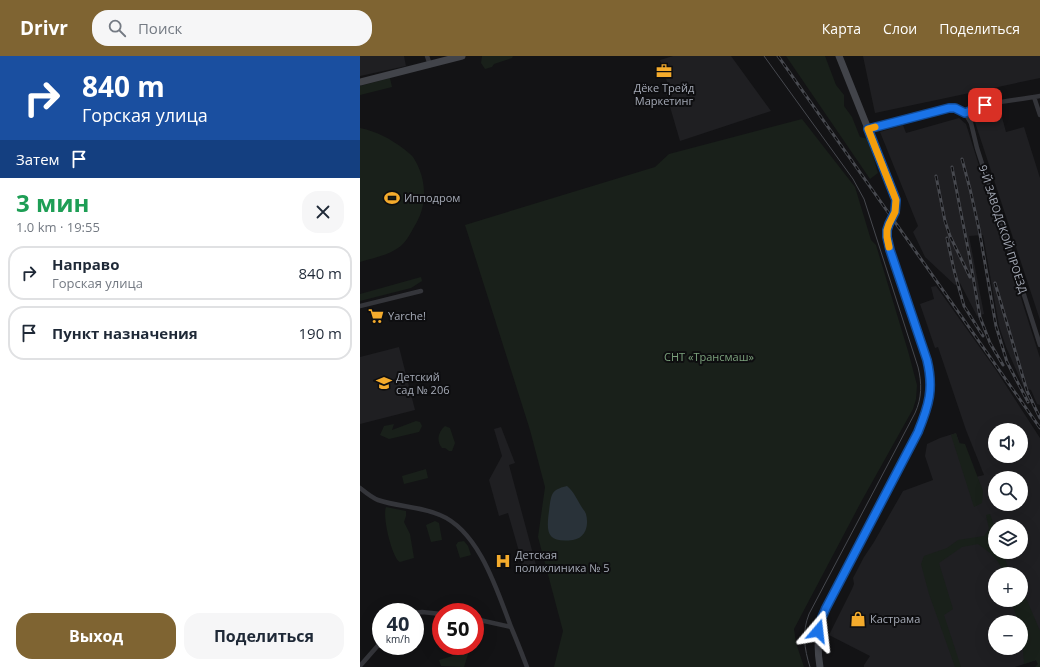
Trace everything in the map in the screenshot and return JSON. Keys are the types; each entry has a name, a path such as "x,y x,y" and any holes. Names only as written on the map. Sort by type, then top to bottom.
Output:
{"main road":[{"path":"360,82 462,56"},
{"path":"820,667 818,636 823,614 918,432 927,410 931,390 930,371 927,360 887,237 889,224 895,212 896,200 839,56"}],"street":[{"path":"428,56 430,65"},
{"path":"868,129 949,108 955,108 965,113 985,105 1040,96"},
{"path":"1034,97 1040,115"},
{"name":"9-Й ЗАВОДСКОЙ ПРОЕЗД","path":"965,113 971,123 977,148 1040,345"},
{"path":"360,306 421,291"},
{"path":"360,488 377,500 419,508 451,519 466,533 498,588 511,627 527,667"},
{"path":"484,621 511,627"},
{"path":"360,666 372,652"}],"shaded area":[{"path":"360,56 404,56 406,66 360,76"},
{"path":"673,56 731,56 771,111 680,141 666,93 670,91 660,60"},
{"path":"863,56 1040,56 1040,78 875,113"},
{"path":"997,108 1000,110 1006,132 1024,127 1040,178 1040,320 973,116"},
{"path":"959,118 966,124 1004,246 1003,250 1007,254 1040,358 1040,405 1037,404 1031,390 1024,388 1006,347 999,326 983,235 969,236 984,314 977,316 960,283 955,285 925,257 913,232 918,226 880,132 903,125 906,133"},
{"path":"936,286 996,370 1040,438 1040,663 1038,664 1036,660 1015,667 864,667 870,656 829,635 852,589 854,584 853,578 903,491 933,480 925,456 927,444 956,433 972,478 984,475 966,430 938,347 935,348 920,304 934,299 931,287"},
{"name":"Детский сад № 206","path":"399,347 415,410 360,424 360,357"},
{"path":"501,427 515,463 509,465 536,565 524,569 508,513 499,516 489,480 502,456 494,429"},
{"path":"567,486 586,513 587,527 581,537 564,541 553,538 550,535 548,531 548,519 552,495 559,488"}],"green space":[{"path":"482,56 513,56 512,58 494,64 492,67 485,69 481,63"},
{"path":"786,56 825,56 836,85 844,95 844,106 852,117 860,137 868,139 878,173 870,179"},
{"path":"390,78 392,87 360,95 360,86"},
{"name":"СНТ «Трансмаш»","path":"802,119 855,187 871,240 876,245 917,385 916,399 913,409 861,502 794,629 796,643 804,667 554,667 563,631 538,537 545,487 530,430 465,225 655,167 669,154"},
{"name":"Ипподром","path":"360,128 383,136 399,145 413,157 421,174 424,201 419,219 403,244 389,253 360,262"},
{"path":"421,277 422,281 411,288 360,301 360,294"},
{"path":"416,421 420,422 422,426 419,432 389,439 380,435 384,426 394,424 392,430"},
{"path":"445,426 450,428 455,443 452,451 442,448 438,440 439,434"},
{"path":"956,433 959,443 965,444 983,491 982,503 974,507 951,435"},
{"path":"426,469 428,478 404,484 402,476"},
{"path":"386,507 406,511 404,522 410,534 414,558 400,562 397,559 388,536 385,519"},
{"path":"990,514 992,519 988,519 988,524 986,515"},
{"path":"435,521 439,523 442,540 431,542 426,525"},
{"path":"988,530 988,552 978,544 962,547 939,563 953,609 944,615 961,667 955,667 929,594 921,564 924,556 947,548 958,540 984,536"},
{"path":"464,541 468,546 471,555 460,558 456,545 458,542"},
{"path":"996,559 1005,559 1008,567 1001,567"},
{"path":"1028,603 1040,631 1040,667 1035,667 1038,664 1036,660 1024,664 1023,655 1028,655 1028,615 1016,615 1013,607 1028,607"},
{"path":"456,655 468,655 464,667 441,666 439,660"}],"tram line":[{"path":"764,56 853,179 864,199 918,367 921,385 919,402 915,413 809,614 805,627 805,640 806,653 810,667"}],"railway":[{"path":"778,56 1040,428"},
{"path":"962,159 979,229 996,326 1007,362 1028,402"},
{"path":"952,167 980,317 990,343 1003,365"},
{"path":"936,176 945,221 950,236 970,277"},
{"path":"947,238 964,306 983,336"},
{"path":"995,283 1027,391 1040,418"}],"slow traffic":[{"path":"875,127 868,129 896,200 895,212 887,230 889,247"}],"place":[{"name":"Дёке Трейд Маркетинг","path":"664,71"},
{"name":"Ипподром","path":"392,198"},
{"name":"Yarche!","path":"376,316"},
{"name":"Детский сад № 206","path":"384,383"},
{"name":"Детская поликлиника № 5","path":"503,561"},
{"name":"Кастрама","path":"858,619"}],"route":[{"path":"818,631 823,614 839,582 918,432 927,410 931,390 930,371 927,360 887,237 887,230 895,212 896,200 868,129 949,108 955,108 965,113 985,105"}]}
